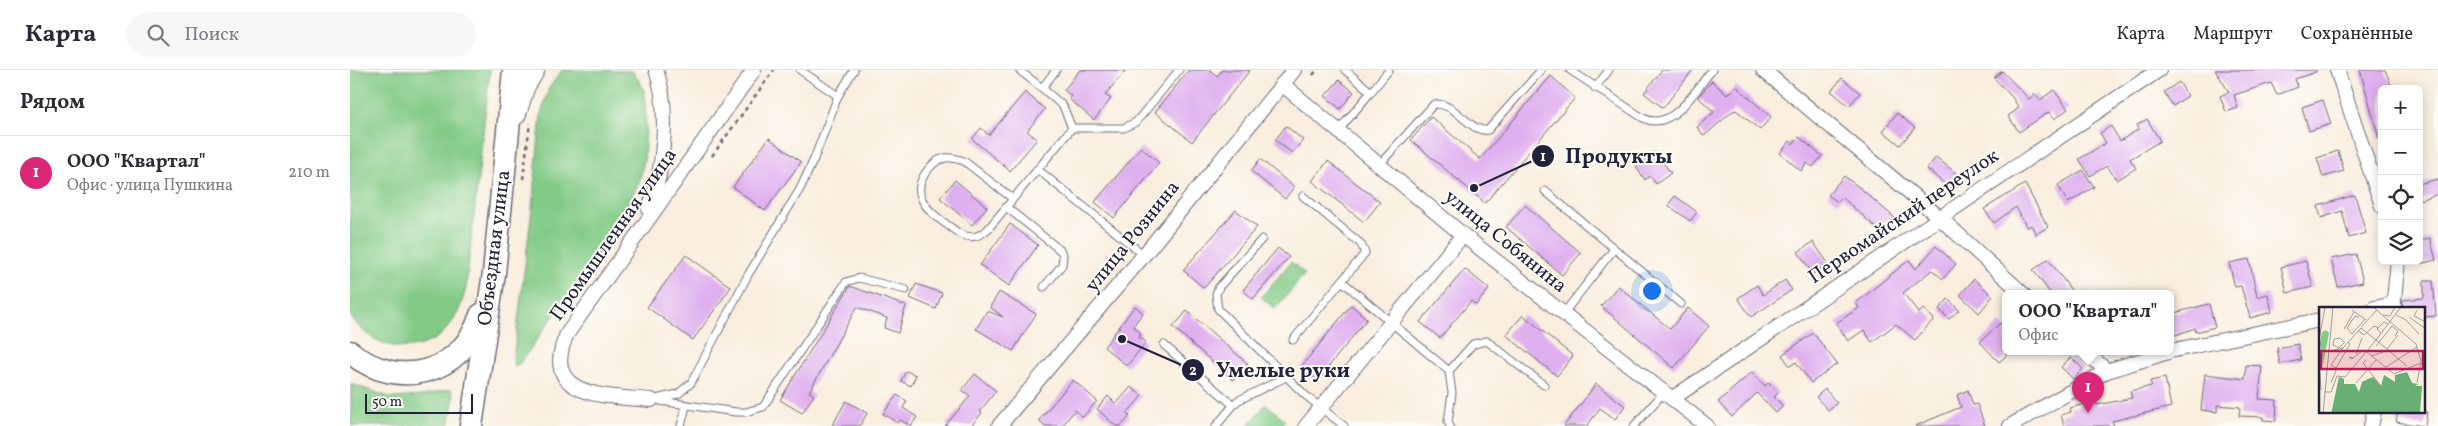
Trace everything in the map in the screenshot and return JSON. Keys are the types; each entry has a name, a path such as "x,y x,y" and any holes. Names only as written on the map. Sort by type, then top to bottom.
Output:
{"highway":[{"name":"Объездная улица","path":"472,426 494,273 514,70"},
{"path":"350,352 372,366 394,373 412,374 438,367 460,351 470,340 479,321 494,273"}],"main road":[{"path":"507,150 521,98 535,70"}],"street":[{"path":"639,231 655,193 660,167 663,111 661,86 656,70"},
{"name":"Промышленная улица","path":"651,400 577,390 568,382 562,370 561,348 567,334 754,70"},
{"name":"улица Рознина","path":"999,426 1144,255 1294,70"},
{"path":"1763,70 1939,217 2019,290"},
{"name":"Первомайский переулок","path":"1669,395 2159,70"},
{"path":"2337,70 2378,194"},
{"name":"улица Собянина","path":"1282,84 1463,235 1707,426"},
{"path":"1306,426 1463,235"},
{"path":"2394,306 2398,265"},
{"path":"2174,350 2319,320"},
{"path":"2089,355 2107,371"},
{"path":"2010,426 2107,371 2157,355"}],"lane":[{"path":"800,70 838,96"},
{"path":"651,400 678,394 691,383 748,275 800,189 814,159 838,96 854,70"},
{"path":"1019,70 1063,106 1072,128"},
{"path":"1042,88 1056,70"},
{"path":"1013,199 964,161 954,158 946,158 936,162 922,177 920,196 925,205 960,234 967,237 982,234 1013,199 1072,128 1124,128 1136,122 1179,70"},
{"path":"1345,70 1371,92"},
{"path":"1338,130 1389,70"},
{"path":"1379,166 1434,104 1442,103 1450,106 1478,129 1488,130 1541,70"},
{"path":"1570,70 1650,122 1660,122 1675,113 1712,70"},
{"path":"1595,88 1609,70"},
{"path":"1037,169 1144,255"},
{"path":"1545,192 1681,304"},
{"path":"1293,340 1363,257 1364,248 1303,196"},
{"path":"1006,207 1060,250 1063,255 1062,265 1044,287"},
{"path":"1262,239 1219,287 1216,302 1223,315 1286,377 1320,408 1344,426"},
{"path":"1563,314 1614,249"},
{"path":"651,400 686,406 746,412 763,407 846,282 859,278 906,290"},
{"path":"1343,282 1449,371 1452,393 1448,422 1450,426"},
{"path":"1449,371 1473,344 1487,341 1544,385"},
{"path":"1164,345 1232,404"},
{"path":"1216,426 1232,404 1286,377"},
{"path":"1634,426 1669,395"},
{"path":"681,426 686,406"}],"path":[{"path":"1313,75 1317,70"}],"green space":[{"path":"350,70 490,70 464,296 455,318 441,334 428,343 414,347 385,344 360,328 350,315"},
{"path":"562,70 632,71 645,93 646,129 644,161 639,183 613,232 520,363 515,366 513,360 532,209 541,114 549,88"},
{"path":"1291,262 1305,274 1275,309 1261,297"},
{"path":"351,384 393,398 422,396 451,389 454,395 449,426 351,426"},
{"path":"1266,404 1285,420 1280,426 1248,426"}],"building":[{"path":"1080,70 1126,70 1105,95 1111,99 1094,120 1069,99 1071,96 1064,90"},
{"path":"1189,70 1210,70 1217,76 1222,70 1250,70 1192,142 1155,112"},
{"path":"1662,70 1693,70 1663,108 1644,93"},
{"path":"2215,70 2316,70 2316,72 2295,79 2298,87 2277,95 2271,83 2234,95 2238,108 2226,112 2220,96 2229,92"},
{"path":"2360,70 2385,70 2391,85 2378,85 2378,134"},
{"path":"2002,71 2029,99 2035,94 2040,100 2054,90 2068,109 2054,119 2049,112 2019,132 2008,116 2019,108 2012,97 1994,78"},
{"path":"1551,76 1575,98 1485,203 1411,140 1431,117 1480,159"},
{"path":"1842,78 1860,93 1849,106 1831,91"},
{"path":"1339,80 1354,92 1340,109 1325,96"},
{"path":"1712,81 1727,95 1736,86 1771,117 1760,130 1736,110 1704,136 1697,127 1714,112 1698,97"},
{"path":"2179,82 2188,96 2173,106 2164,92"},
{"path":"1025,92 1045,109 1027,131 1037,139 1010,171 972,139 981,128 989,135"},
{"path":"2323,100 2331,124 2309,131 2302,107"},
{"path":"1897,113 1915,128 1900,145 1883,131"},
{"path":"2147,119 2160,141 2130,159 2136,168 2117,180 2107,166 2090,176 2079,159 2106,143 2100,133 2111,126 2120,141 2139,129 2137,125"},
{"path":"1286,126 1303,140 1292,153 1275,140"},
{"path":"1799,137 1822,156 1813,167 1807,163 1801,171 1780,153 1790,141 1793,144"},
{"path":"769,138 801,162 765,211 733,187"},
{"path":"1141,147 1159,163 1114,218 1095,202"},
{"path":"2338,151 2344,171 2323,177 2317,158"},
{"path":"1655,152 1671,173 1656,184 1650,176 1645,180 1636,167"},
{"path":"1936,157 1963,179 1953,191 1927,169"},
{"path":"1260,159 1294,187 1285,199 1251,171"},
{"path":"1328,161 1380,202 1364,222 1312,181"},
{"path":"2083,170 2094,187 2068,203 2058,185"},
{"path":"1844,176 1896,219 1883,234 1842,197 1838,202 1828,195"},
{"path":"2438,179 2438,194 2423,199 2423,183"},
{"path":"955,180 987,207 972,225 940,198"},
{"path":"2025,184 2048,227 2036,234 2031,225 2027,228 2016,207 1994,223 1984,209"},
{"path":"2355,195 2366,233 2349,238 2342,211 2321,218 2318,206"},
{"path":"1675,196 1697,212 1690,221 1668,205"},
{"path":"1525,205 1581,253 1562,275 1506,227"},
{"path":"1236,210 1257,227 1204,288 1183,270"},
{"path":"1010,224 1038,245 1009,286 980,265"},
{"path":"2430,238 2436,260 2423,263 2423,241"},
{"path":"1813,242 1828,263 1813,274 1798,252"},
{"path":"1936,246 1956,264 1943,279 1932,270 1903,293 1919,313 1923,309 1934,319 1915,340 1896,324 1872,342 1864,330 1848,341 1836,323 1859,308 1856,303 1909,260 1916,269"},
{"path":"1278,248 1289,257 1253,299 1243,290"},
{"path":"2356,254 2363,282 2338,287 2331,259"},
{"path":"686,255 731,287 693,340 647,307"},
{"path":"2048,259 2071,290 2048,290 2033,270"},
{"path":"2249,259 2257,297 2268,294 2272,312 2250,318 2241,286 2235,287 2229,263"},
{"path":"2306,261 2313,287 2287,293 2281,267"},
{"path":"1465,269 1489,289 1476,305 1471,301 1440,338 1420,322"},
{"path":"1974,279 1993,296 1979,313 1960,295"},
{"path":"1785,280 1792,290 1751,317 1738,298 1757,285 1763,295"},
{"path":"2424,281 2433,281 2436,316 2426,317 2426,307 2402,307 2403,300 2424,298"},
{"path":"916,284 942,293 936,309 910,298"},
{"path":"850,286 906,306 898,333 884,328 887,318 857,307 809,392 814,395 802,413 780,400"},
{"path":"1618,286 1670,329 1688,308 1709,326 1674,368 1601,306"},
{"path":"999,292 1036,314 1013,351 976,329 987,311 1003,317 990,307"},
{"path":"1948,299 1959,310 1949,319 1939,309"},
{"path":"2209,304 2215,327 2196,332 2195,328 2174,336 2174,313"},
{"path":"1351,305 1367,319 1317,381 1301,367"},
{"path":"1135,306 1143,313 1133,326 1141,333 1139,337 1146,342 1127,366 1104,347"},
{"path":"1187,311 1248,364 1233,380 1173,327"},
{"path":"1523,315 1573,356 1557,376 1506,335"},
{"path":"2000,323 2002,325 2002,355 2006,356 1999,362 1980,342"},
{"path":"1813,333 1837,364 1811,383 1796,362 1790,366 1782,355"},
{"path":"2298,344 2301,360 2280,364 2277,348"},
{"path":"2071,357 2083,369 2073,379 2061,367"},
{"path":"2246,365 2262,366 2259,399 2277,400 2276,421 2263,420 2263,417 2239,416 2240,407 2217,405 2217,412 2201,410 2205,374 2245,379"},
{"path":"906,371 916,375 911,386 901,381"},
{"path":"1752,372 1765,386 1768,383 1778,393 1774,397 1783,406 1776,413 1757,393 1732,417 1718,402"},
{"path":"975,374 996,391 971,426 945,426 970,396 962,390"},
{"path":"2165,378 2171,407 2112,421 2114,426 2064,426 2061,415 2071,412 2070,408 2096,401 2097,405 2132,398 2130,391 2152,386 2150,381"},
{"path":"1073,380 1097,401 1083,417 1075,410 1062,426 1045,426 1039,420"},
{"path":"1596,384 1625,406 1615,419 1600,408 1587,426 1564,426"},
{"path":"1131,387 1142,396 1127,413 1130,416 1121,426 1116,426 1097,409 1108,396 1116,404"},
{"path":"1825,389 1837,403 1828,410 1816,397"},
{"path":"1968,390 1973,405 1977,404 1985,426 1915,426 1961,407 1957,395"},
{"path":"897,395 907,401 903,408 917,417 911,426 900,420 898,423 883,414"},
{"path":"846,401 867,413 860,426 832,426"},
{"path":"2427,412 2425,426 2396,422 2398,414 2426,414"}],"place":[{"name":"Продукты","path":"1474,188"},
{"name":"Умелые руки","path":"1122,339"},
{"name":"ООО \"Квартал\"","path":"2088,413"}]}
